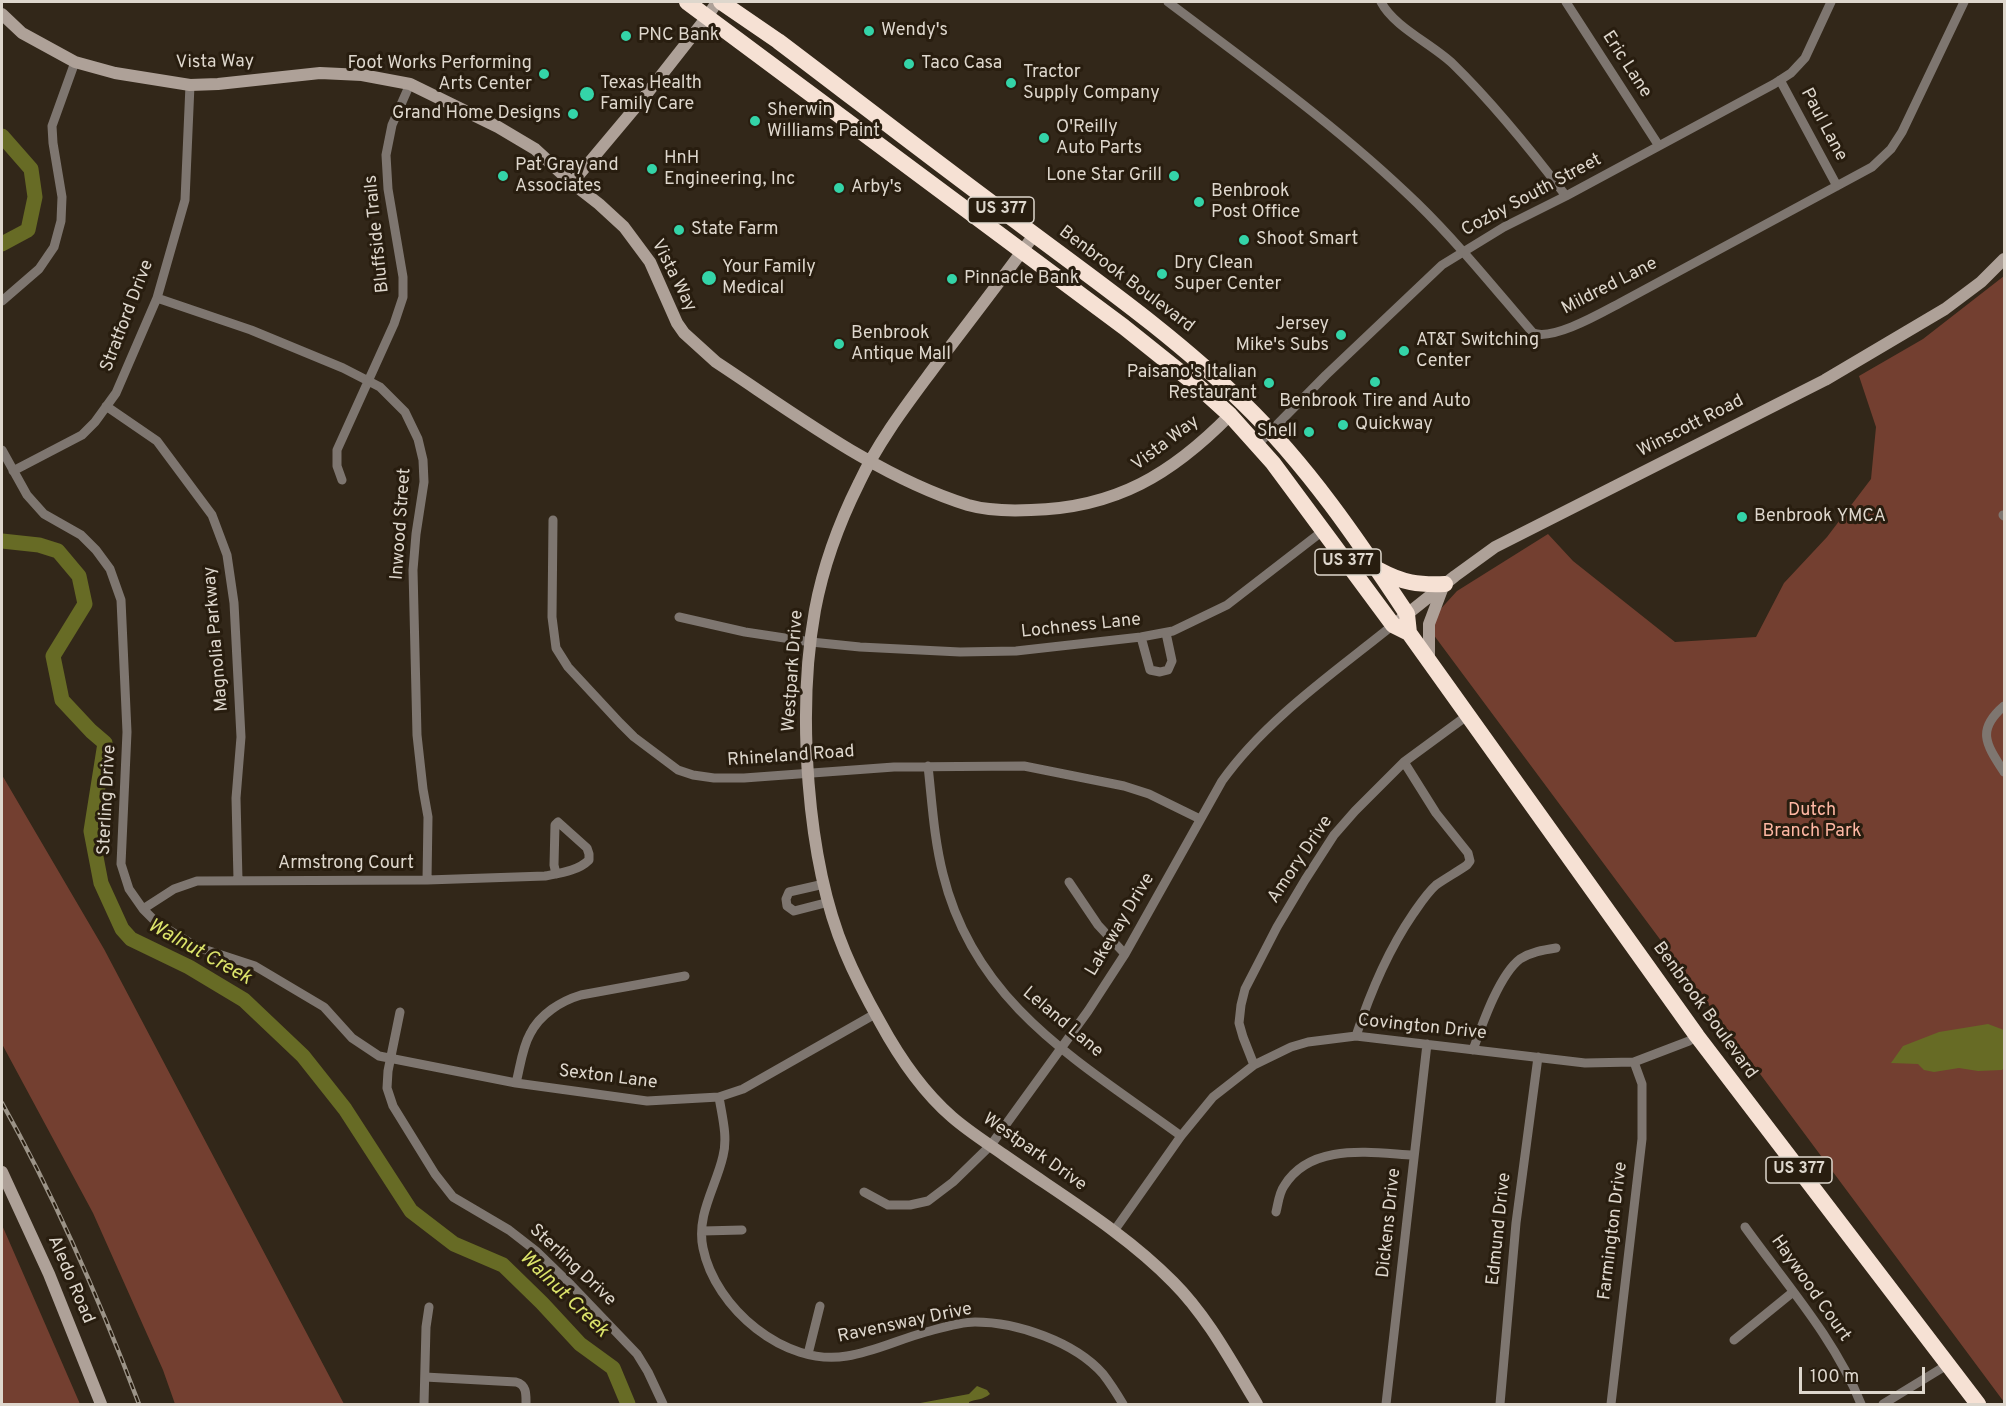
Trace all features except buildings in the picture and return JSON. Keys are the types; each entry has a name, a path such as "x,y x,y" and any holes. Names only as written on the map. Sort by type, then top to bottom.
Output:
{"highway":[{"name":"Benbrook Boulevard","path":"687,2 1124,327 1230,415 1273,463 1393,625 1408,633 1697,1036 1978,1404"},
{"name":"Benbrook Boulevard","path":"721,2 857,100 1137,311 1194,357 1244,403 1299,464 1378,569 1407,614 1408,633"},
{"path":"1378,569 1406,583 1445,584"}],"street":[{"path":"572,183 645,96 717,2"},
{"name":"Mildred Lane","path":"1168,2 1321,118 1416,202 1463,251 1533,333 1540,336 1581,323 1872,167 1891,148 1902,132 1964,2"},
{"path":"1381,2 1400,23 1448,60 1484,94 1566,196"},
{"name":"Eric Lane","path":"1566,2 1659,146"},
{"name":"Cozby South Street","path":"1257,445 1326,375 1442,266 1463,251 1780,80 1805,58 1832,2"},
{"name":"Vista Way","path":"2,14 22,33 75,62 115,73 190,85 320,73 362,75 410,84 535,150 599,204 624,227 639,245 650,262 677,323 698,347 724,367 870,462 924,489 970,506 1006,511 1057,508 1081,505 1115,496 1154,478 1186,454 1230,415"},
{"path":"2,301 39,269 54,248 61,220 62,197 52,126 75,62"},
{"name":"Paul Lane","path":"1780,80 1837,186"},
{"name":"Bluffside Trails","path":"342,480 337,466 337,450 394,324 403,297 403,278 388,189 386,154 392,125 410,84"},
{"name":"Stratford Drive","path":"13,471 82,435 116,393 157,298 185,201 190,85"},
{"name":"Westpark Drive","path":"1034,235 894,422 851,500 830,553 815,609 811,642 807,736 816,840 824,884 844,951 875,1014 893,1045 926,1090 952,1117 1114,1231 1176,1285 1202,1316 1257,1404"},
{"name":"Winscott Road","path":"1393,625 1445,584 1506,541 1833,375 1945,309 1982,282 2004,259"},
{"name":"Inwood Street","path":"157,298 251,330 380,387 405,411 418,439 423,460 424,482 413,570 417,735 428,817 427,880"},
{"name":"Magnolia Parkway","path":"106,406 157,441 212,515 227,555 234,603 242,737 236,798 238,880"},
{"name":"Sterling Drive","path":"2,450 27,495 44,514 81,535 96,550 110,569 121,600 127,732 121,864 129,889 143,909 156,922 197,947 255,966 324,1007 352,1038 379,1056 391,1058 387,1088 393,1106 435,1174 453,1197 509,1230 536,1251 571,1285 637,1354 663,1404"},
{"name":"Rhineland Road","path":"553,520 552,617 556,648 568,667 634,737 667,764 678,770 714,778 744,778 928,766 1024,766 1124,786 1149,794 1200,819"},
{"name":"Lochness Lane","path":"679,617 745,632 811,642 960,652 1016,651 1141,637 1166,633 1227,606 1324,530"},
{"path":"1429,661 1429,624 1445,584"},
{"name":"Lakeway Drive","path":"864,1192 888,1205 910,1205 928,1201 953,1182 991,1145 1125,954 1222,781 1245,751 1337,669 1393,625"},
{"path":"1141,637 1150,670 1160,672 1168,670 1172,661 1166,633"},
{"path":"2004,706 1991,718 1987,732 1989,747 2004,771"},
{"name":"Amory Drive","path":"1254,1065 1239,1023 1245,989 1305,879 1334,835 1355,811 1404,762 1467,715"},
{"path":"1356,1036 1373,987 1407,923 1426,895 1436,885 1470,861 1468,853 1436,813 1404,762"},
{"name":"Leland Lane","path":"928,766 941,864 950,898 978,959 1001,991 1027,1020 1061,1048 1181,1136"},
{"name":"Armstrong Court","path":"143,909 174,889 197,881 427,880 545,876 582,867 589,860 587,848 558,822 555,825 554,865 556,873"},
{"path":"1070,882 1098,925 1125,954"},
{"path":"824,884 789,892 786,899 787,906 794,911 829,902"},
{"path":"1473,1050 1496,993 1514,965 1529,954 1556,948"},
{"path":"516,1083 530,1034 555,1006 581,995 684,976"},
{"path":"391,1058 400,1012"},
{"name":"Sexton Lane","path":"391,1058 516,1083 647,1101 719,1097 743,1089 875,1014"},
{"name":"Covington Drive","path":"1114,1231 1181,1136 1213,1097 1254,1065 1271,1055 1308,1042 1356,1036 1585,1063 1634,1062 1697,1036"},
{"name":"Dickens Drive","path":"1386,1404 1427,1044"},
{"name":"Edmund Drive","path":"1500,1404 1516,1223 1538,1058"},
{"name":"Farmington Drive","path":"1611,1404 1642,1139 1642,1084 1634,1062"},
{"name":"Ravensway Drive","path":"719,1097 724,1124 724,1154 705,1208 703,1248 718,1288 751,1325 774,1341 808,1354 847,1356 925,1332 974,1322 1023,1329 1061,1343 1083,1357 1103,1374 1123,1404"},
{"path":"1276,1212 1285,1184 1296,1172 1310,1163 1332,1154 1348,1152 1414,1155"},
{"name":"Aledo Road","path":"2,1172 49,1274 101,1404"},
{"name":"Haywood Court","path":"1745,1227 1840,1362 1861,1404"},
{"path":"703,1231 742,1230"},
{"path":"1734,1340 1792,1292"},
{"path":"424,1404 426,1327 429,1306"},
{"name":"Ravensway Drive","path":"808,1354 820,1306"},
{"path":"1882,1404 1947,1365"},
{"path":"425,1377 521,1383 525,1388 526,1404"}],"green space":[{"name":"Dutch Branch Park","path":"2004,276 2004,1402 1430,630 1436,614 1457,591 1548,534 1573,561 1675,642 1756,637 1784,583 1827,537 1871,479 1876,427 1859,376 1923,339"},
{"path":"2,775 104,949 344,1404 175,1404 163,1370 93,1213 2,1044"},
{"path":"2,1225 80,1404 2,1404"}],"shaded area":[{"path":"1988,1024 2004,1030 2004,1068 2002,1070 1978,1071 1959,1068 1934,1072 1924,1070 1918,1064 1891,1063 1903,1046 1939,1032"},
{"path":"977,1386 987,1390 990,1394 969,1402 969,1404 915,1404 969,1394"}],"waterway":[{"name":"Walnut Creek","path":"2,136 31,169 35,197 28,230 2,244"},
{"name":"Walnut Creek","path":"2,541 39,545 58,551 79,576 85,604 53,656 62,700 105,743 91,831 101,883 122,929 131,939 189,967 244,1000 303,1056 345,1109 411,1211 454,1244 503,1265 580,1344 613,1368 628,1404"}],"railway":[{"path":"2,1103 41,1176 76,1251 139,1404"}],"place":[{"name":"Wendy's","path":"869,31"},
{"name":"PNC Bank","path":"626,36"},
{"name":"Taco Casa","path":"909,64"},
{"name":"Foot Works Performing Arts Center","path":"544,74"},
{"name":"Tractor Supply Company","path":"1011,83"},
{"name":"Texas Health Family Care","path":"587,94"},
{"name":"Grand Home Designs","path":"573,114"},
{"name":"Sherwin Williams Paint","path":"755,121"},
{"name":"O'Reilly Auto Parts","path":"1044,138"},
{"name":"HnH Engineering, Inc","path":"652,169"},
{"name":"Pat Gray and Associates","path":"503,176"},
{"name":"Lone Star Grill","path":"1174,176"},
{"name":"Arby's","path":"839,188"},
{"name":"Benbrook Post Office","path":"1199,202"},
{"name":"State Farm","path":"679,230"},
{"name":"Shoot Smart","path":"1244,240"},
{"name":"Dry Clean Super Center","path":"1162,274"},
{"name":"Your Family Medical","path":"709,278"},
{"name":"Pinnacle Bank","path":"952,279"},
{"name":"Jersey Mike's Subs","path":"1341,335"},
{"name":"Benbrook Antique Mall","path":"839,344"},
{"name":"AT&T Switching Center","path":"1404,351"},
{"name":"Benbrook Tire and Auto","path":"1375,382"},
{"name":"Paisano's Italian Restaurant","path":"1269,383"},
{"name":"Quickway","path":"1343,425"},
{"name":"Shell","path":"1309,432"},
{"name":"Benbrook YMCA","path":"1742,517"}]}
